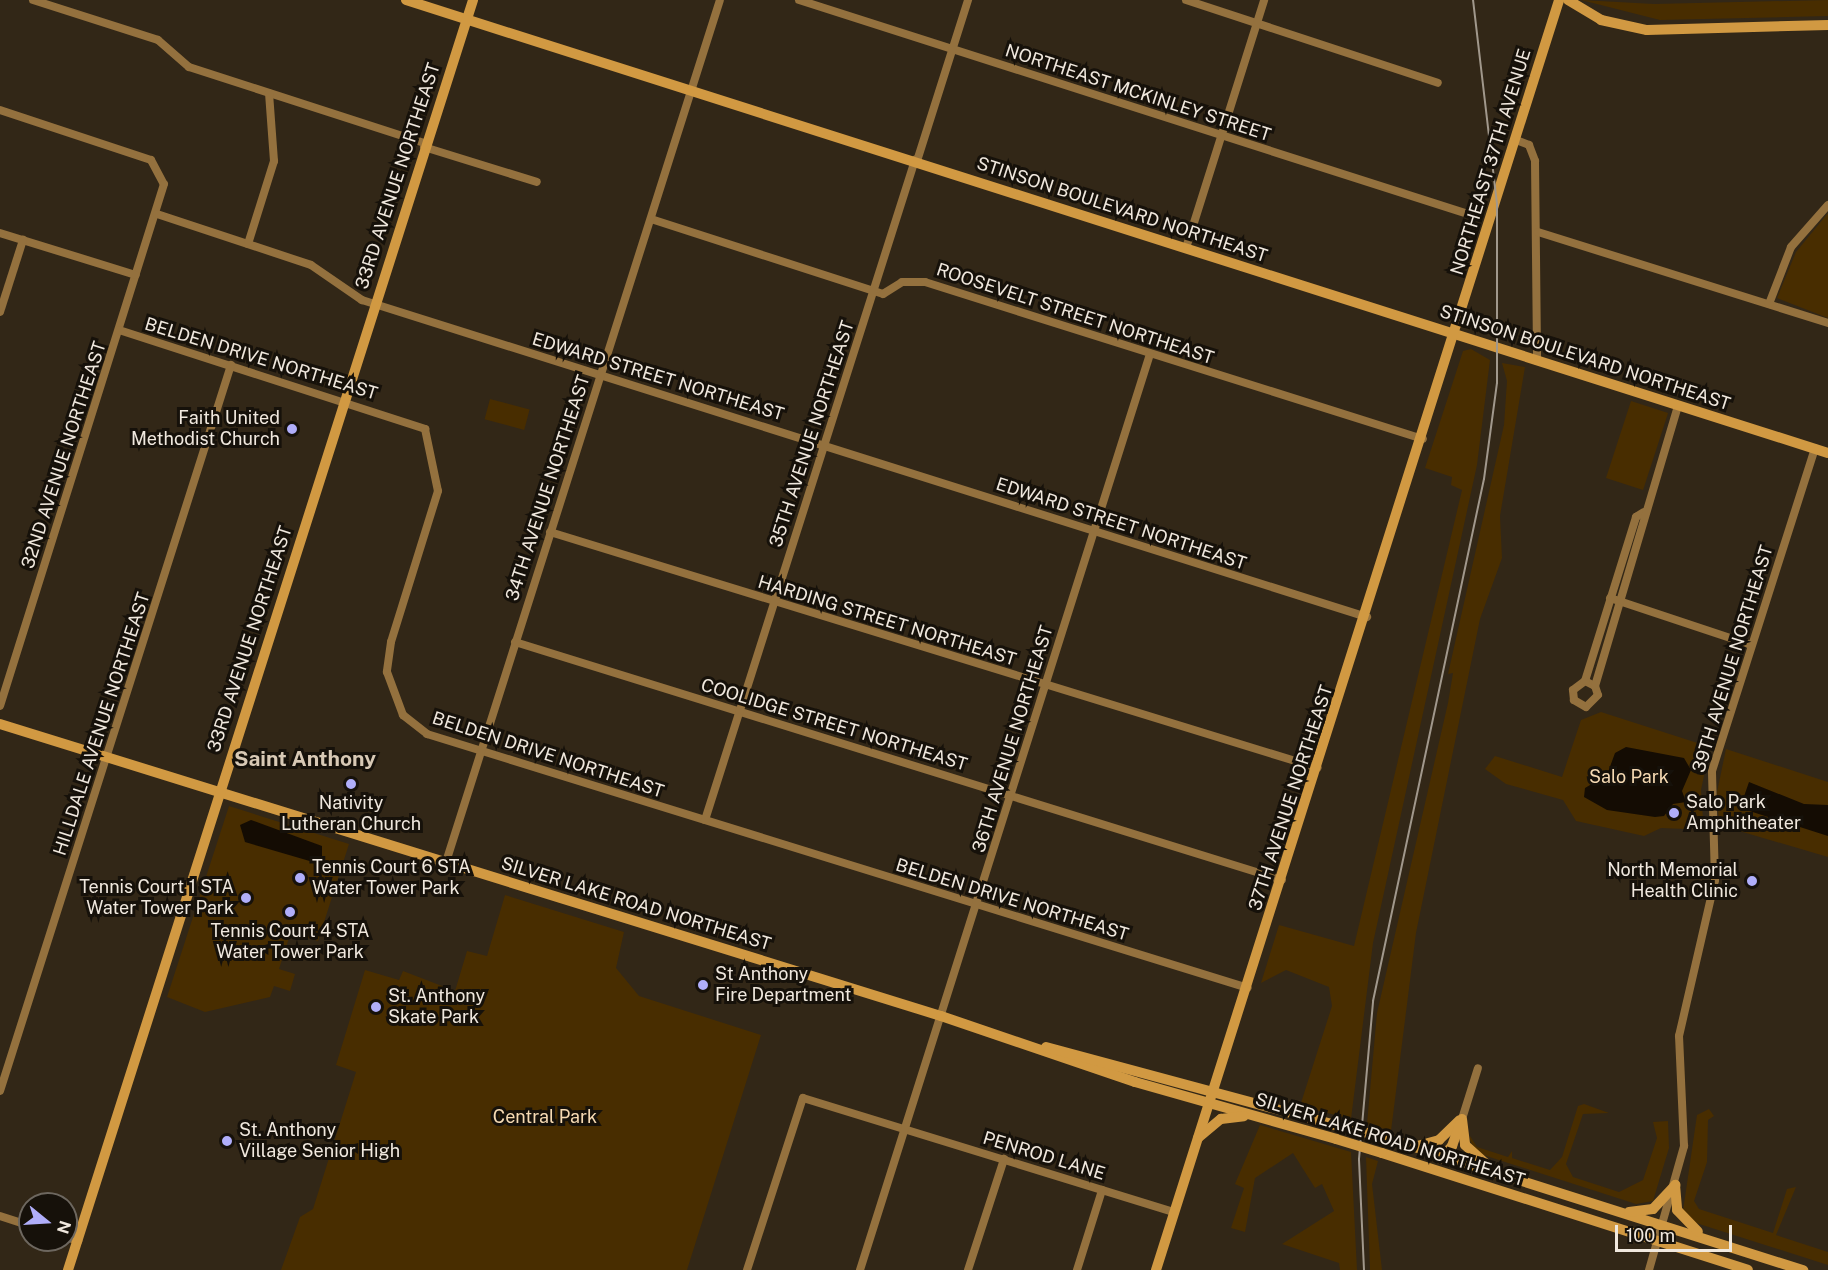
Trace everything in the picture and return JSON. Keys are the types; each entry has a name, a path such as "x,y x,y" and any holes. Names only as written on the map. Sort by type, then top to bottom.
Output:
{"street":[{"path":"33,0 158,40 183,64 537,182"},
{"name":"STINSON BOULEVARD NORTHEAST","path":"406,0 916,160 1828,453"},
{"name":"33RD AVENUE NORTHEAST","path":"78,1241 424,145 472,0"},
{"name":"34TH AVENUE NORTHEAST","path":"446,862 720,0"},
{"name":"NORTHEAST MCKINLEY STREET","path":"799,0 1468,214"},
{"name":"35TH AVENUE NORTHEAST","path":"705,820 968,0"},
{"path":"1186,0 1438,83"},
{"path":"1186,248 1264,0"},
{"name":"NORTHEAST 37TH AVENUE","path":"1455,335 1559,0"},
{"path":"1568,0 1601,20 1647,30 1828,25"},
{"path":"248,244 274,161 269,93"},
{"path":"0,110 151,160 164,184 157,214"},
{"path":"1516,140 1529,146 1535,161 1538,232 1537,361"},
{"path":"1769,304 1791,247 1828,205"},
{"name":"EDWARD STREET NORTHEAST","path":"157,214 311,265 374,304 1367,617"},
{"name":"32ND AVENUE NORTHEAST","path":"0,706 157,214"},
{"path":"651,219 874,290"},
{"path":"1538,232 1828,323"},
{"path":"0,233 136,275"},
{"path":"0,312 22,240"},
{"name":"ROOSEVELT STREET NORTHEAST","path":"874,290 883,294 902,282 925,282 1423,439"},
{"name":"BELDEN DRIVE NORTHEAST","path":"119,330 416,423 430,438 438,492 391,642 387,672 395,702 414,726 480,752 1248,988"},
{"name":"37TH AVENUE NORTHEAST","path":"1156,1270 1367,617 1455,335"},
{"name":"36TH AVENUE NORTHEAST","path":"860,1270 1150,354"},
{"name":"HILLDALE AVENUE NORTHEAST","path":"0,1091 231,365"},
{"path":"1644,512 1636,517 1585,681 1573,690 1581,706 1597,699 1595,686 1647,523 1644,512 1678,406"},
{"name":"39TH AVENUE NORTHEAST","path":"1649,1270 1675,1185 1685,1134 1681,1021 1715,880 1710,781 1815,448"},
{"name":"HARDING STREET NORTHEAST","path":"550,532 1045,686 1318,768"},
{"path":"1610,597 1751,645"},
{"name":"COOLIDGE STREET NORTHEAST","path":"515,642 1282,880"},
{"path":"1585,681 1595,686"},
{"name":"SILVER LAKE ROAD NORTHEAST","path":"0,724 941,1016 1209,1102 1420,1165 1748,1270"},
{"name":"SILVER LAKE ROAD NORTHEAST","path":"1022,1042 1213,1089 1383,1137 1509,1176"},
{"path":"1420,1165 1443,1156 1462,1119 1478,1068"},
{"name":"PENROD LANE","path":"747,1270 803,1098 1174,1212"},
{"path":"1197,1138 1224,1117 1256,1116"},
{"path":"1413,1146 1439,1140 1462,1119"},
{"path":"1462,1119 1469,1151 1509,1176 1803,1270"},
{"path":"968,1270 1004,1159"},
{"path":"1621,1212 1653,1209 1675,1185"},
{"path":"1675,1185 1682,1219 1714,1242"},
{"path":"1077,1270 1102,1190"},
{"path":"0,1216 18,1222"},
{"name":"33RD AVENUE NORTHEAST","path":"68,1270 74,1252"}],"green space":[{"path":"1581,0 1654,4 1828,0 1828,16 1660,20"},
{"path":"1828,213 1828,318 1777,298 1796,252"},
{"path":"1471,349 1490,360 1477,465 1373,943 1351,1119 1300,1106 1332,1006 1329,987 1286,970 1261,983 1279,925 1354,946 1462,490 1451,485 1452,477 1425,468 1463,351"},
{"path":"1502,363 1525,367 1500,516 1502,558 1480,619 1416,933 1391,1131 1367,1124 1377,1013 1448,703 1453,673 1448,674 1504,425 1507,381"},
{"path":"490,399 530,410 524,430 485,419"},
{"path":"1631,401 1668,413 1643,490 1606,478"},
{"name":"Salo Park","path":"1601,712 1710,747 1701,790 1703,819 1685,829 1661,828 1644,836 1576,821 1563,800 1506,784 1485,769 1495,756 1562,777 1581,720"},
{"name":"Salo Park","path":"1726,749 1828,782 1828,857 1719,825 1717,792"},
{"path":"229,806 349,844 318,941 291,932 279,969 295,974 290,991 274,986 270,997 205,1012 167,997"},
{"name":"Central Park","path":"505,895 624,932 616,968 639,996 761,1035 687,1270 281,1270 300,1217 313,1209 356,1072 336,1065 365,970 399,980 403,971 455,991 467,951 487,956"},
{"path":"1584,1104 1609,1113 1583,1114 1566,1164 1573,1177 1619,1192 1643,1180 1657,1138 1653,1122 1668,1121 1669,1148 1653,1201 1636,1204 1477,1153 1470,1141 1470,1136 1477,1147 1508,1157 1512,1151 1512,1158 1550,1170 1562,1157 1578,1106"},
{"path":"1709,1109 1714,1116 1708,1120 1707,1162 1694,1201 1699,1209 1773,1233 1787,1189 1796,1187 1776,1235 1828,1252 1828,1265 1693,1222 1683,1211 1697,1115"},
{"path":"1260,1125 1351,1152 1357,1270 1340,1270 1339,1263 1282,1244 1334,1211 1322,1184 1315,1188 1293,1153 1255,1178 1245,1232 1231,1228 1244,1188 1235,1184"},
{"path":"1366,1157 1378,1161 1372,1184 1382,1270 1370,1270"}],"shaded area":[{"path":"1626,747 1684,758 1691,770 1682,791 1686,802 1673,804 1664,816 1655,817 1607,810 1584,797 1585,788 1607,775 1615,753"},
{"path":"1749,782 1804,804 1828,805 1828,836 1740,808"},
{"path":"251,820 322,846 322,858 313,862 245,842 240,825"}],"railway":[{"path":"1364,1270 1359,1159 1373,1001 1484,479 1497,383 1497,204 1473,0"}],"place":[{"name":"Faith United Methodist Church","path":"292,429"},
{"name":"Nativity Lutheran Church","path":"351,784"},
{"name":"Salo Park Amphitheater","path":"1674,813"},
{"name":"Tennis Court 6 STA Water Tower Park","path":"300,878"},
{"name":"North Memorial Health Clinic","path":"1752,881"},
{"name":"Tennis Court 1 STA Water Tower Park","path":"246,898"},
{"name":"Tennis Court 4 STA Water Tower Park","path":"290,912"},
{"name":"St Anthony Fire Department","path":"703,985"},
{"name":"St. Anthony Skate Park","path":"376,1007"},
{"name":"St. Anthony Village Senior High","path":"227,1141"}],"district":[{"name":"Saint Anthony","path":"305,759"}]}
